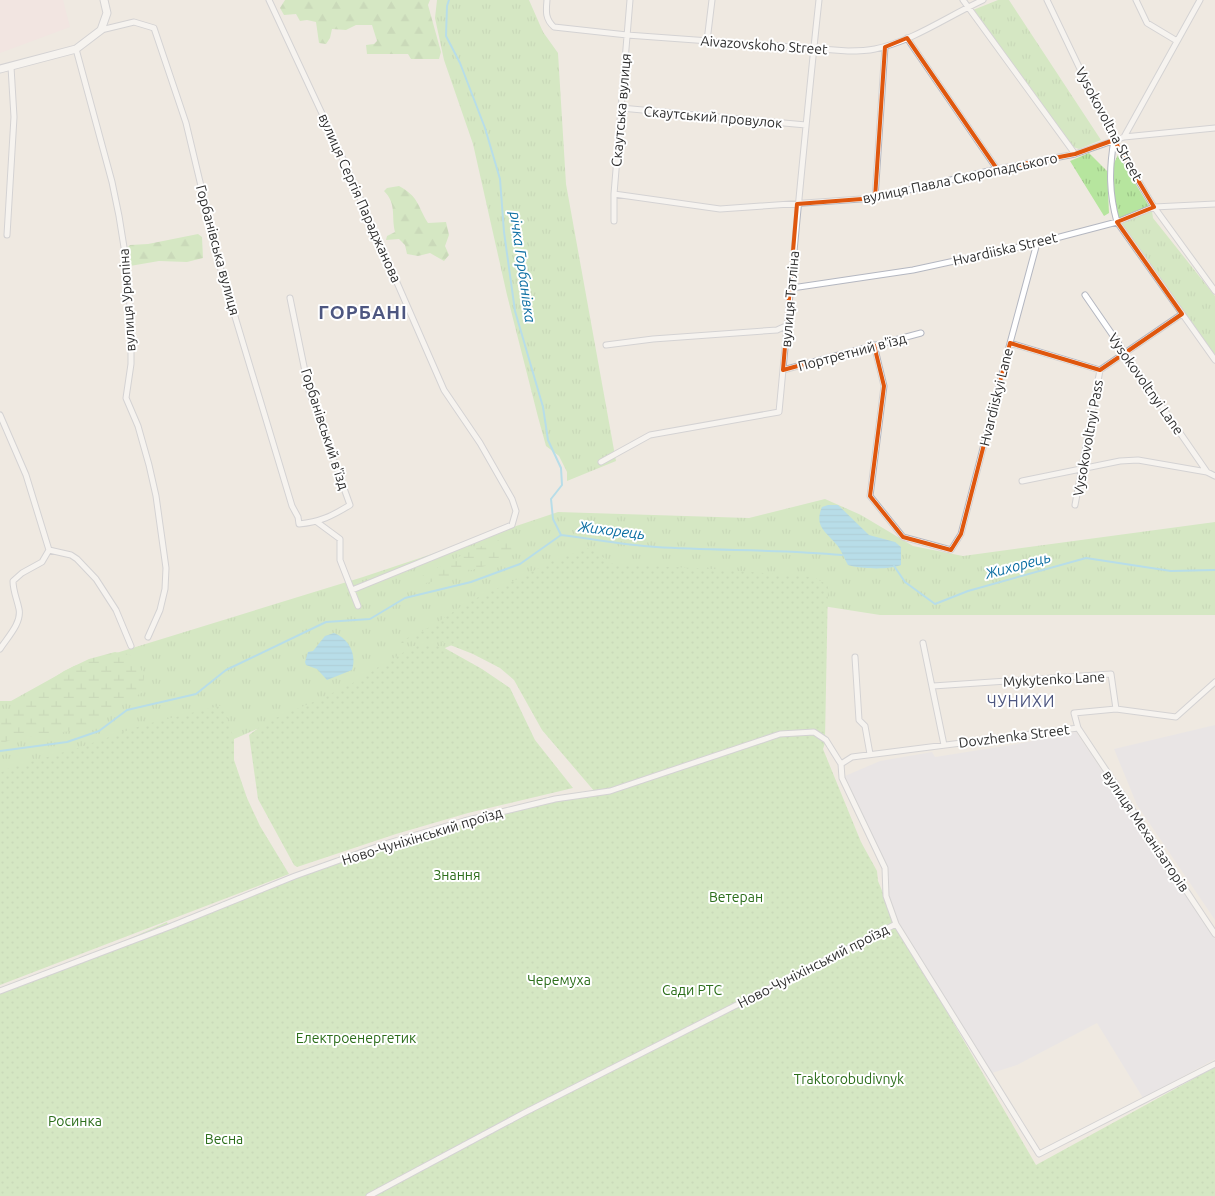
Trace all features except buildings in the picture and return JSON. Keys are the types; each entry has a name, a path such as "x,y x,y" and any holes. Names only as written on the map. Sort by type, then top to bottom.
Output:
{"street":[{"path":"0,69 76,49 101,30 107,13 104,0"},
{"name":"вулиця Сергія Параджанова","path":"269,0 339,150 444,390 480,443 512,499 516,511 512,525 352,590"},
{"name":"Aivazovskoho Street","path":"547,0 546,11 549,23 554,27 627,35 848,51 872,50 884,47 907,38 983,0"},
{"name":"Скаутська вулиця","path":"614,220 614,194 630,0"},
{"path":"707,40 712,0"},
{"name":"вулиця Татліна","path":"601,462 650,435 779,412 792,288 797,204 819,0"},
{"path":"963,0 1075,154"},
{"name":"Vysokovoltna Street","path":"1047,0 1114,140 1154,207 1215,291"},
{"path":"1136,0 1147,23 1177,41"},
{"path":"1124,137 1200,0"},
{"name":"Горбанівська вулиця","path":"101,30 134,22 154,28 186,124 222,270 299,524"},
{"path":"907,38 997,168"},
{"path":"875,198 884,47"},
{"name":"вулиця Урюпіна","path":"76,49 112,182 119,216 127,266 131,320 131,364 126,398 138,426 156,496 166,568 165,589 160,610 148,637"},
{"path":"7,235 14,117 11,67"},
{"name":"Скаутський провулок","path":"621,108 806,125"},
{"name":"вулиця Павла Скоропадського","path":"614,194 720,209 875,198 997,168 1075,154 1124,137 1215,128"},
{"path":"1114,140 1110,167 1111,202 1117,222 1215,360"},
{"name":"Hvardiiska Street","path":"792,288 913,270 1037,243 1117,222 1154,207 1215,204"},
{"name":"Hvardiiskyi Lane","path":"874,345 884,386 870,496 903,537 951,550 962,534 1037,243"},
{"name":"Vysokovoltnyi Lane","path":"1085,295 1207,472"},
{"name":"Горбанівський в'їзд","path":"290,298 309,391 350,505 334,515 317,522 299,524"},
{"path":"1010,342 1100,370 1182,314"},
{"path":"606,345 653,339 777,330 788,326"},
{"name":"Портретний в'їзд","path":"783,370 921,333"},
{"name":"Vysokovoltnyi Pass","path":"1075,505 1100,370"},
{"path":"0,415 26,475 49,550 42,562 22,573 13,581 20,617 0,649"},
{"path":"1022,481 1120,461 1138,460 1207,472 1215,476"},
{"path":"317,522 340,539 340,560 358,606"},
{"path":"49,550 71,555 96,579 116,610 131,646"},
{"name":"Dovzhenka Street","path":"923,643 944,745"},
{"path":"855,658 860,720 865,726 870,754"},
{"name":"Mykytenko Lane","path":"933,686 1111,674 1116,709"},
{"name":"Dovzhenka Street","path":"841,764 852,757 870,754 1078,728 1074,713 1116,709 1176,717 1215,682"},
{"name":"вулиця Механізаторів","path":"1078,728 1215,934"},
{"name":"Ново-Чуніхінський проїзд","path":"0,991 169,927 294,876 385,844 464,820 554,798 610,791 780,734 814,732 826,740 841,764"},
{"path":"841,764 842,778 885,868 886,896 896,924"},
{"name":"Ново-Чуніхінський проїзд","path":"369,1196 524,1112 896,924 1039,1154 1215,1064"}],"highlighted area":[{"path":"907,38 997,169 1075,154 1114,140 1154,207 1117,222 1182,314 1100,370 1010,343 961,534 951,550 903,537 870,496 884,386 874,345 783,370 797,204 875,198 885,47"}],"shaded area":[{"path":"0,0 63,0 70,27 0,53"},
{"path":"1215,725 1215,920 1137,805 1114,749"},
{"path":"1076,732 1215,939 1215,1059 1143,1098 1097,1023 1017,1065 992,1073 897,923 888,897 889,880 887,868 845,776 880,761 932,752 935,757 1017,744"}],"green space":[{"path":"285,0 430,0 428,5 441,52 439,59 411,59 408,54 367,54 366,45 374,44 377,41 372,25 356,25 346,30 332,29 326,44 319,43 316,22 300,21 296,14 284,15 280,8"},
{"path":"437,0 529,0 543,32 558,53 566,184 616,461 567,481 567,472 559,456 546,446 538,417 507,295 473,144 444,60 435,18"},
{"path":"998,0 1009,0 1101,140 1079,149 1073,147 973,10"},
{"path":"1089,153 1107,171 1109,213 1104,216 1070,161"},
{"path":"1118,155 1152,211 1153,218 1215,296 1215,357 1118,220 1114,202 1113,165"},
{"path":"399,186 414,198 428,223 446,222 449,235 445,246 449,255 444,261 430,253 418,256 407,254 405,245 399,239 386,240 387,236 395,232 391,201 384,191 387,188"},
{"path":"198,234 202,237 203,258 187,262 159,261 130,266 127,248 130,245 148,244"},
{"path":"825,499 861,515 913,546 963,556 1215,522 1215,615 880,615 631,576 540,607 234,739 0,793 0,701 11,701 74,666 363,577 558,512 749,518"},
{"path":"507,535 515,542 515,548 485,566 421,585 411,585 426,573 472,549 495,542"},
{"name":"Сади РТС","path":"589,548 613,564 813,577 828,585 826,740 823,749 861,842 877,871 878,881 896,924 1036,1165 1215,1067 1215,1196 0,1196 0,991 77,962 167,922 169,927 384,844 389,851 385,844 538,803 595,792 542,730 514,680 500,668 473,654 440,641 417,640 393,645 432,626 468,602 552,561"},
{"path":"414,646 441,646 482,669 510,688 535,740 573,788 468,813 396,834 297,867 294,865 258,799 249,735 266,722 351,684"},
{"path":"115,652 134,656 144,675 143,692 118,706 92,726 66,732 16,738 0,744 0,710 3,712 22,705 31,693 64,671 89,659"},
{"path":"223,705 234,739 234,760 247,798 260,826 289,874 0,985 0,773 9,768 78,748 143,725"}],"water":[{"path":"838,505 869,535 895,542 901,547 901,565 889,568 875,568 848,565 839,548 820,524 819,519 822,507"},
{"path":"334,633 348,643 352,653 353,664 352,670 327,680 317,669 306,665 305,662 308,652 313,651 325,636"}],"waterway":[{"name":"річка Горбанівка","path":"449,0 446,36 460,63 485,128 500,179 504,232 515,311 543,407 548,440 561,468 562,485 551,499 553,519 561,535"},
{"name":"Жихорець","path":"0,751 67,742 99,731 127,710 196,694 226,670 326,622 370,619 405,598 471,582 520,564 561,535 656,547 842,555"},
{"name":"Жихорець","path":"894,566 905,582 935,604 968,591 1086,558 1171,571 1215,570"}],"district":[{"name":"ГОРБАНІ","path":"363,312"},
{"name":"ЧУНИХИ","path":"1021,701"}],"park label":[{"name":"Знання","path":"457,875"},
{"name":"Ветеран","path":"736,897"},
{"name":"Черемуха","path":"559,980"},
{"name":"Електроенергетик","path":"356,1038"},
{"name":"Traktorobudivnyk","path":"849,1079"},
{"name":"Росинка","path":"75,1121"},
{"name":"Весна","path":"224,1139"}]}
